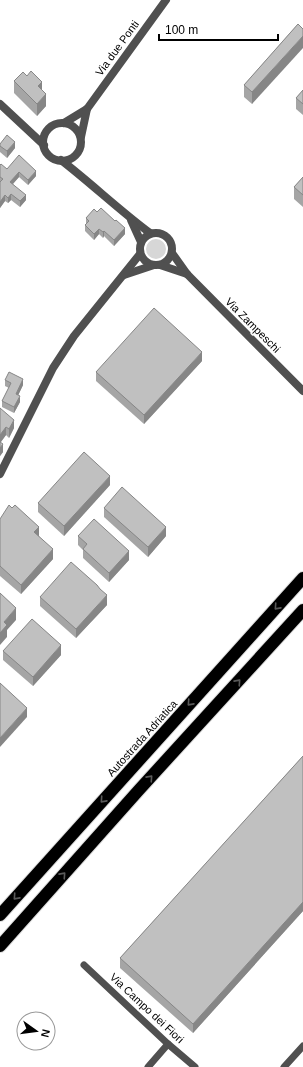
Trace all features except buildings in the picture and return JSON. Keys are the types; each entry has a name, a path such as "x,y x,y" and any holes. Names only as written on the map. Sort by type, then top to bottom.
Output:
{"highway":[{"name":"Autostrada Adriatica","path":"0,915 303,578"},
{"path":"0,946 138,790 303,610"}],"street":[{"name":"Via due Ponti","path":"64,123 86,109 166,0"},
{"path":"0,104 44,145"},
{"name":"Via due Ponti","path":"81,137 86,109"},
{"path":"59,123 64,123 75,127 81,137 81,143 80,150 76,155 66,160 61,160 50,156 46,151 44,136 49,128 59,123"},
{"path":"32,134 46,132"},
{"path":"76,155 77,172"},
{"path":"61,160 150,234"},
{"path":"0,474 53,368 74,336 140,254 141,242 131,219"},
{"path":"123,275 168,261 172,254 172,243 169,238 160,233 155,232 150,234 141,242"},
{"path":"140,254 146,262 157,265"},
{"name":"Via Zampeschi","path":"172,254 188,274 303,391"},
{"name":"Via Zampeschi","path":"157,265 188,274"},
{"name":"Via Campo dei Fiori","path":"84,965 168,1044 195,1067"},
{"path":"148,1067 168,1044"},
{"path":"284,1067 303,1046"}],"shaded area":[{"path":"156,239 163,242 166,249 163,256 156,259 149,256 146,249 149,242"}]}
